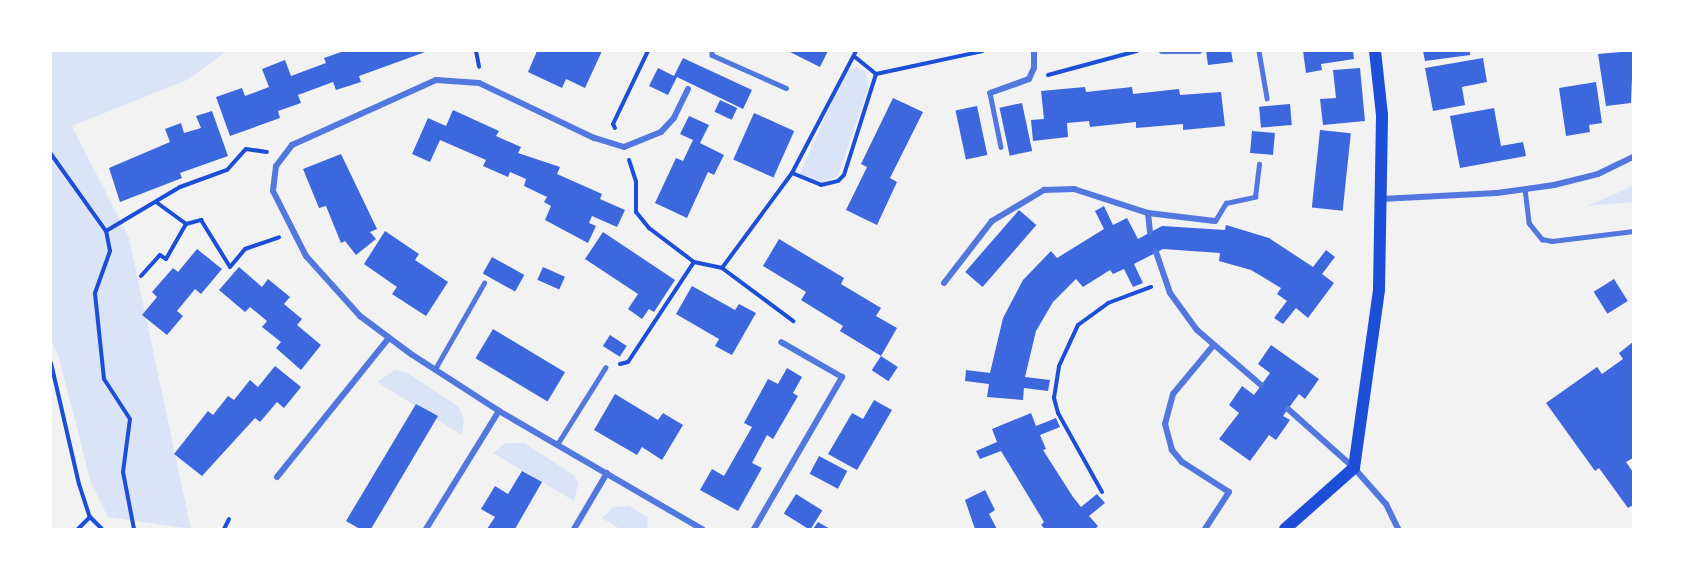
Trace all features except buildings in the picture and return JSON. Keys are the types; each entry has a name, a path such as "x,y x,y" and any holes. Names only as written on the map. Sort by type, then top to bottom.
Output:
{"main road":[{"path":"1285,529 1354,468 1372,355 1379,289 1382,115 1375,51"}],"street":[{"path":"990,93 1029,80 1034,68 1034,51"},
{"path":"1162,51 1199,51"},
{"path":"688,89 674,118 661,132 624,147 594,138 479,83 452,79 408,90 310,134 283,154 276,165 273,191 291,233 329,285 388,339 499,411 558,443 702,529"},
{"path":"1380,199 1525,189 1578,181 1633,157"},
{"path":"944,283 992,221 1044,190 1074,189 1148,213 1215,221"},
{"path":"1148,213 1150,232"},
{"path":"1156,252 1166,282 1182,309 1212,347 1261,385"},
{"path":"277,477 388,339"},
{"path":"754,529 842,377 781,342"},
{"path":"1205,529 1229,492 1182,462 1172,450 1166,424 1173,394 1212,347"},
{"path":"1288,409 1354,468 1386,504 1398,529"},
{"path":"426,529 499,411"},
{"path":"574,529 606,473"}],"lane":[{"path":"712,51 712,55 786,88"},
{"path":"1259,51 1267,99"},
{"path":"990,93 1001,147"},
{"path":"1215,221 1226,203 1255,197 1259,164"},
{"path":"1525,189 1529,223 1542,239 1552,241 1633,231"},
{"path":"435,369 484,284"},
{"path":"558,443 605,368"}],"path":[{"path":"648,51 613,124 636,182 636,212 649,228 694,262 722,268 793,321"},
{"path":"722,268 792,173 855,57 856,51"},
{"path":"876,74 983,51"},
{"path":"1029,80 1137,51"},
{"path":"855,57 876,74"},
{"path":"792,173 821,185 838,181 844,174 876,74"},
{"path":"106,231 180,187 227,170 246,150 283,154"},
{"path":"51,154 106,231 110,251 95,293 104,379 130,418 123,472 134,529"},
{"path":"156,202 186,224"},
{"path":"141,276 160,255 166,259 186,224 201,220 231,267 245,249 291,233"},
{"path":"605,368 628,362 694,262"},
{"path":"1102,492 1058,413 1054,398 1059,366 1071,335 1090,315 1108,303 1166,282"},
{"path":"51,363 90,517 102,529"},
{"path":"78,529 90,517"},
{"path":"224,529 229,519"}],"shaded area":[{"path":"51,51 227,51 187,80 72,126 129,238 191,529 108,517 91,483 59,358 51,340"},
{"path":"856,67 865,71 869,86 838,176 823,182 799,175 846,71"},
{"path":"1633,185 1633,202 1587,206 1615,194"},
{"path":"395,370 406,372 459,407 464,420 462,435 377,382"},
{"path":"506,443 524,443 574,475 578,484 574,501 493,453"},
{"path":"629,506 648,517 647,526 651,529 620,529 602,518 613,507"}]}
